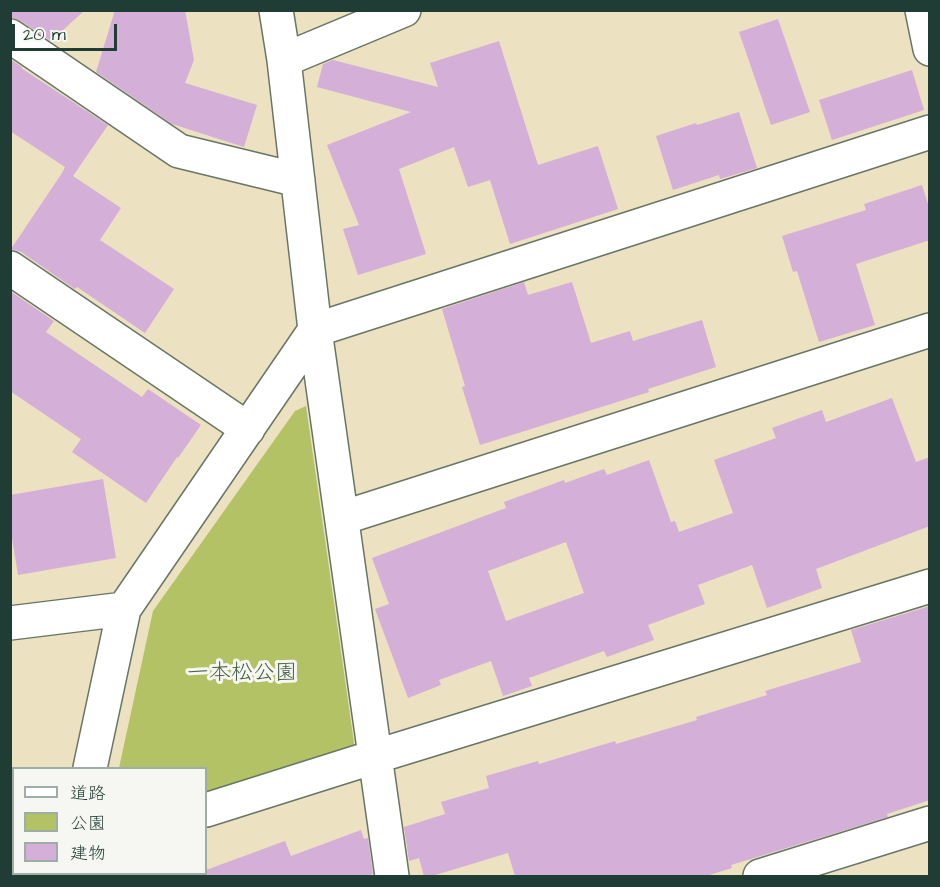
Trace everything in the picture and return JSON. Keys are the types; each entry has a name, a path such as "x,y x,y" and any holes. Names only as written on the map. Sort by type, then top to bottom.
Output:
{"street":[{"path":"276,10 284,60 315,330 392,876"},
{"path":"284,60 404,10"},
{"path":"922,10 930,49"},
{"path":"10,36 179,151 298,180"},
{"path":"90,767 124,609 315,330 930,132"},
{"path":"10,268 248,429"},
{"path":"342,518 930,330"},
{"path":"207,810 374,756 930,586"},
{"path":"10,623 124,609"},
{"path":"760,876 930,823"}],"green space":[{"name":"一本松公園","path":"306,406 355,750 207,794 207,767 119,767 153,611 295,411"}],"building":[{"path":"10,10 85,10 51,41 21,21 10,17"},
{"path":"115,10 185,10 194,60 185,83 257,105 244,147 172,124 96,72"},
{"path":"778,19 810,112 771,125 739,32"},
{"path":"499,41 538,165 598,146 618,209 510,244 490,180 468,187 454,147 399,169 426,254 358,275 343,229 359,225 327,145 411,112 317,87 323,64 333,60 438,87 430,63"},
{"path":"10,59 108,125 73,176 121,208 100,240 174,289 145,333 77,287 75,289 21,252 11,249 65,167 10,131"},
{"path":"912,70 924,110 832,140 819,100"},
{"path":"739,112 757,168 720,179 719,175 673,190 656,136"},
{"path":"922,185 930,210 930,240 856,264 875,325 819,342 797,271 793,272 782,236 866,210 864,204"},
{"path":"524,282 528,295 572,282 591,343 630,331 633,341 702,320 716,367 648,389 649,392 480,445 442,309"},
{"path":"10,291 54,321 46,332 142,397 148,389 201,425 146,503 72,452 81,439 10,391"},
{"path":"892,398 916,462 930,457 930,526 816,569 822,588 767,608 752,565 698,585 705,604 648,625 654,640 607,657 604,651 529,678 532,686 503,696 491,661 439,680 441,685 408,698 375,609 389,604 372,558 506,508 504,502 564,480 565,483 604,469 607,475 649,460 671,522 675,521 679,532 733,513 714,460 776,438 772,428 822,410 826,422","holes":["566,542 584,593 506,621 488,571"]},
{"path":"103,479 116,558 18,575 10,526 10,495"},
{"path":"930,606 930,800 887,814 888,817 731,865 732,868 706,876 515,876 508,853 432,876 424,876 419,858 409,861 404,827 445,814 441,802 489,788 486,776 538,761 539,764 615,741 616,744 697,720 696,717 767,695 765,691 861,662 851,630"},
{"path":"361,830 364,839 368,838 373,874 367,876 198,876 207,875 207,870 285,841 291,856"}]}
